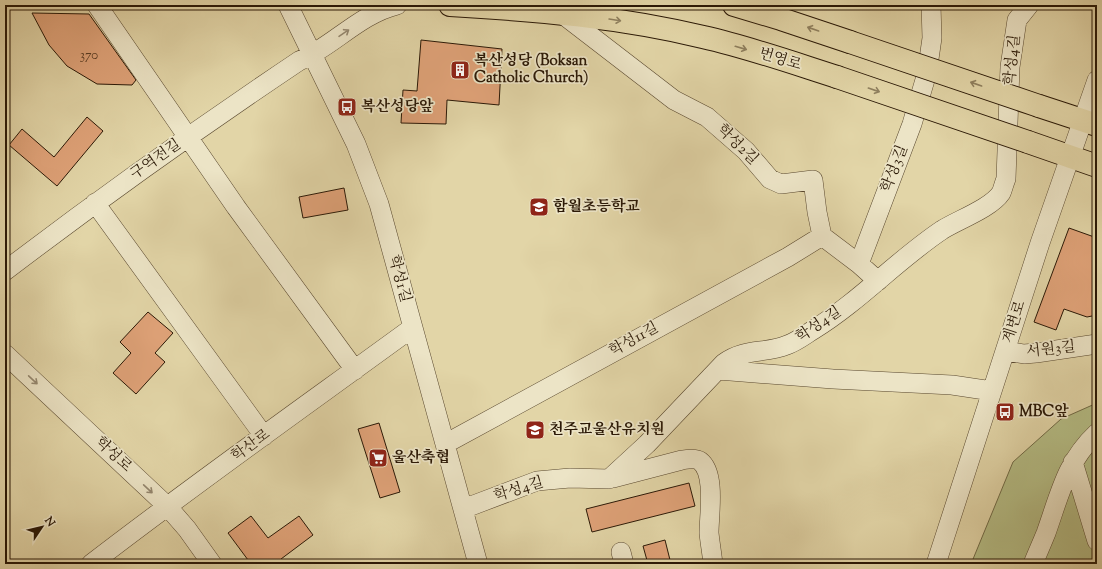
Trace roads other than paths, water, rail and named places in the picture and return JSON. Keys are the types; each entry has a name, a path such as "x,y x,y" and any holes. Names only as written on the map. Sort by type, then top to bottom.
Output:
{"main road":[{"name":"번영로","path":"450,5 588,16 651,26 704,37 837,77 1097,166"},
{"path":"734,5 781,19 1090,123"}],"street":[{"path":"97,5 236,207 355,370"},
{"name":"학성1길","path":"288,5 356,144 379,204 478,564"},
{"name":"구역전길","path":"5,271 95,203 299,61 312,55 370,15 388,7 397,5"},
{"name":"학성3길","path":"859,264 912,124 927,73 932,38 931,5"},
{"name":"학성4길","path":"463,509 537,481 570,478 610,479 647,444 732,357 740,354 787,345 824,323 862,294 906,257 943,230 991,202 1001,193 1006,179 1010,67 1017,20 1029,5"},
{"name":"학성2길","path":"561,13 674,100 707,117 746,151 770,179 782,184 813,180 822,236"},
{"name":"계변로","path":"936,564 1040,243 1071,157 1090,123 1097,80"},
{"path":"95,203 264,436"},
{"path":"822,236 859,264 878,281"},
{"name":"학성11길","path":"445,444 788,257 822,236"},
{"name":"학산로","path":"91,564 166,506 412,328"},
{"name":"서원3길","path":"1006,351 1024,354 1097,344"},
{"name":"학성로","path":"5,354 166,506 187,529 212,564"},
{"path":"718,370 833,379 952,385 992,391"},
{"path":"1033,564 1046,534 1065,477 1086,443 1097,433"},
{"path":"610,479 682,460 689,459 700,461 706,468 709,477 711,496 710,534 713,564"},
{"path":"1074,462 1097,541"}],"place":[{"name":"복산성당 (Boksan Catholic Church)","path":"460,70"},
{"name":"복산성당앞","path":"347,107"},
{"name":"함월초등학교","path":"539,207"},
{"name":"MBC앞","path":"1005,412"},
{"name":"천주교울산유치원","path":"535,430"},
{"name":"울산축협","path":"378,458"}]}
